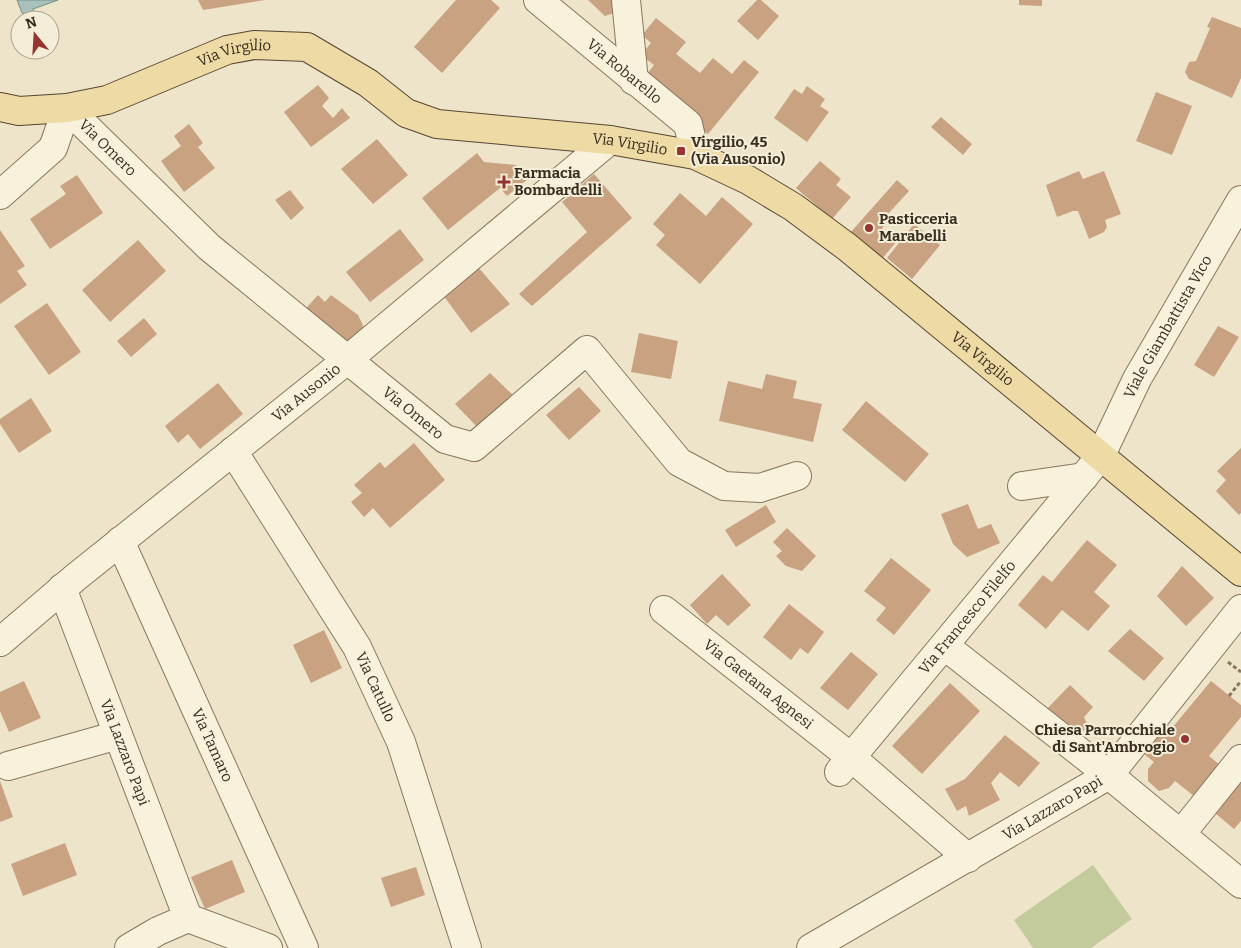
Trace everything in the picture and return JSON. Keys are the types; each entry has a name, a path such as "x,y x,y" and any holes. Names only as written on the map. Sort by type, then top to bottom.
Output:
{"main road":[{"name":"Via Virgilio","path":"0,108 19,111 66,108 107,100 227,50 254,45 307,47 368,83 406,114 437,124 610,140 695,155 748,180 793,207 847,247 1092,467 1241,572"}],"street":[{"name":"Via Robarello","path":"538,0 688,124 695,155"},
{"path":"626,0 634,81"},
{"path":"0,195 53,148 66,108"},
{"name":"Via Omero","path":"66,108 209,247 444,439 474,447 587,350 680,462 724,486 760,488 797,476"},
{"name":"Via Ausonio","path":"0,642 62,588 347,360 610,140"},
{"name":"Viale Giambattista Vico","path":"1092,467 1138,379 1241,200"},
{"name":"Via Catullo","path":"233,451 357,647 401,742 467,948"},
{"path":"1022,486 1092,467"},
{"name":"Via Francesco Filelfo","path":"845,765 1092,467"},
{"name":"Via Tamaro","path":"120,541 304,948"},
{"name":"Via Lazzaro Papi","path":"62,588 188,918"},
{"name":"Via Lazzaro Papi","path":"811,948 1109,775 1241,609"},
{"name":"Via Gaetana Agnesi","path":"664,610 845,765 968,858"},
{"path":"945,646 1109,775 1241,884"},
{"path":"8,766 118,735"},
{"path":"1181,834 1241,759"},
{"path":"129,948 158,931 188,918 268,948"}],"path":[{"path":"1229,696 1241,681"}],"green space":[{"path":"1093,865 1132,919 1091,948 1033,948 1014,920"}],"water":[{"path":"17,0 58,0 33,10 21,10"}],"building":[{"path":"198,0 265,0 203,10"},
{"path":"456,0 491,0 500,8 442,73 414,47"},
{"path":"588,0 615,0 617,12 605,16"},
{"path":"757,0 761,0 779,16 758,40 737,21"},
{"path":"1019,0 1042,0 1042,6 1019,5"},
{"path":"1212,17 1241,28 1241,78 1232,98 1189,79 1185,72 1189,62 1196,61 1210,28 1207,27"},
{"path":"656,18 686,42 676,54 700,73 713,58 732,74 744,60 759,72 708,134 642,80 654,65 641,55 651,43 642,35"},
{"path":"318,85 329,98 322,106 333,118 342,108 350,118 311,147 284,112"},
{"path":"807,86 825,99 820,106 829,112 807,142 774,118 794,89 802,94"},
{"path":"1156,92 1192,106 1172,155 1136,141"},
{"path":"941,117 972,144 963,155 931,127"},
{"path":"189,124 203,143 198,147 215,168 184,192 161,161 181,146 174,136"},
{"path":"377,139 408,175 373,204 341,169"},
{"path":"477,153 484,162 516,165 528,179 507,196 500,188 448,230 422,198"},
{"path":"820,161 841,179 836,185 851,197 832,219 796,188"},
{"path":"1079,171 1083,179 1104,171 1121,214 1105,220 1107,227 1104,232 1089,239 1078,211 1057,217 1046,185"},
{"path":"594,174 632,218 532,306 519,294 587,232 562,202"},
{"path":"77,175 103,213 50,249 30,219 66,194 60,186"},
{"path":"897,180 909,191 888,214 892,217 882,228 897,241 881,260 850,233"},
{"path":"290,190 304,208 291,220 275,200"},
{"path":"680,193 706,216 722,197 753,224 700,284 656,245 665,235 653,224"},
{"path":"914,224 940,245 912,279 887,258"},
{"path":"400,229 424,260 370,302 346,272"},
{"path":"0,230 25,266 17,271 27,285 0,304"},
{"path":"138,240 166,271 110,322 82,290"},
{"path":"478,267 510,304 471,333 443,295"},
{"path":"318,295 325,302 331,295 358,315 370,340 350,357 300,315"},
{"path":"47,303 81,352 49,375 14,326"},
{"path":"144,318 157,334 131,357 117,341"},
{"path":"1218,326 1239,337 1214,377 1194,365"},
{"path":"639,333 678,341 671,379 631,372"},
{"path":"490,373 518,400 481,431 455,404"},
{"path":"766,374 797,381 793,398 822,404 813,442 719,421 728,381 762,389"},
{"path":"218,383 243,414 200,449 188,434 178,443 165,426"},
{"path":"579,387 601,411 569,440 546,415"},
{"path":"31,398 52,431 19,453 0,424 0,419"},
{"path":"866,401 929,454 905,482 842,430"},
{"path":"414,443 445,480 390,528 373,508 364,517 351,502 362,493 354,485 380,462 385,468"},
{"path":"1241,448 1241,513 1239,515 1216,491 1226,480 1217,471"},
{"path":"968,504 978,529 991,524 1000,543 967,557 953,544 941,514"},
{"path":"766,505 776,522 736,547 725,530"},
{"path":"787,528 816,556 802,571 786,566 776,556 782,551 773,542"},
{"path":"1087,540 1117,565 1094,592 1110,606 1088,631 1062,610 1046,629 1018,605 1043,575 1052,582"},
{"path":"891,558 931,590 894,635 876,620 886,608 864,591"},
{"path":"1182,566 1214,598 1186,626 1157,596"},
{"path":"722,574 751,605 728,626 716,615 707,624 690,605"},
{"path":"789,604 824,632 808,654 800,648 791,660 763,637"},
{"path":"1130,629 1164,658 1144,681 1108,651"},
{"path":"324,630 342,668 311,683 293,645"},
{"path":"851,652 878,674 848,710 820,688"},
{"path":"24,681 41,718 9,732 0,711 0,692"},
{"name":"Chiesa Parrocchiale di Sant'Ambrogio","path":"1211,681 1241,705 1241,717 1209,756 1220,765 1194,796 1175,781 1169,788 1159,791 1148,781 1148,769 1154,762 1139,750 1163,720 1172,728"},
{"path":"950,683 980,711 922,774 892,746"},
{"path":"1070,685 1093,707 1084,717 1088,726 1075,740 1044,712"},
{"path":"1005,735 1040,763 1019,787 1000,772 991,783 1000,800 969,816 966,806 957,811 945,789 965,779"},
{"path":"0,781 13,817 0,822"},
{"path":"1241,782 1241,821 1234,829 1215,813"},
{"path":"65,843 77,875 23,896 11,864"},
{"path":"232,860 245,892 205,909 191,877"},
{"path":"416,867 425,895 391,907 381,878"}],"place":[{"name":"Virgilio, 45 (Via Ausonio)","path":"681,151"},
{"name":"Farmacia Bombardelli","path":"504,182"},
{"name":"Pasticceria Marabelli","path":"869,228"},
{"name":"Chiesa Parrocchiale di Sant'Ambrogio","path":"1185,739"}]}
